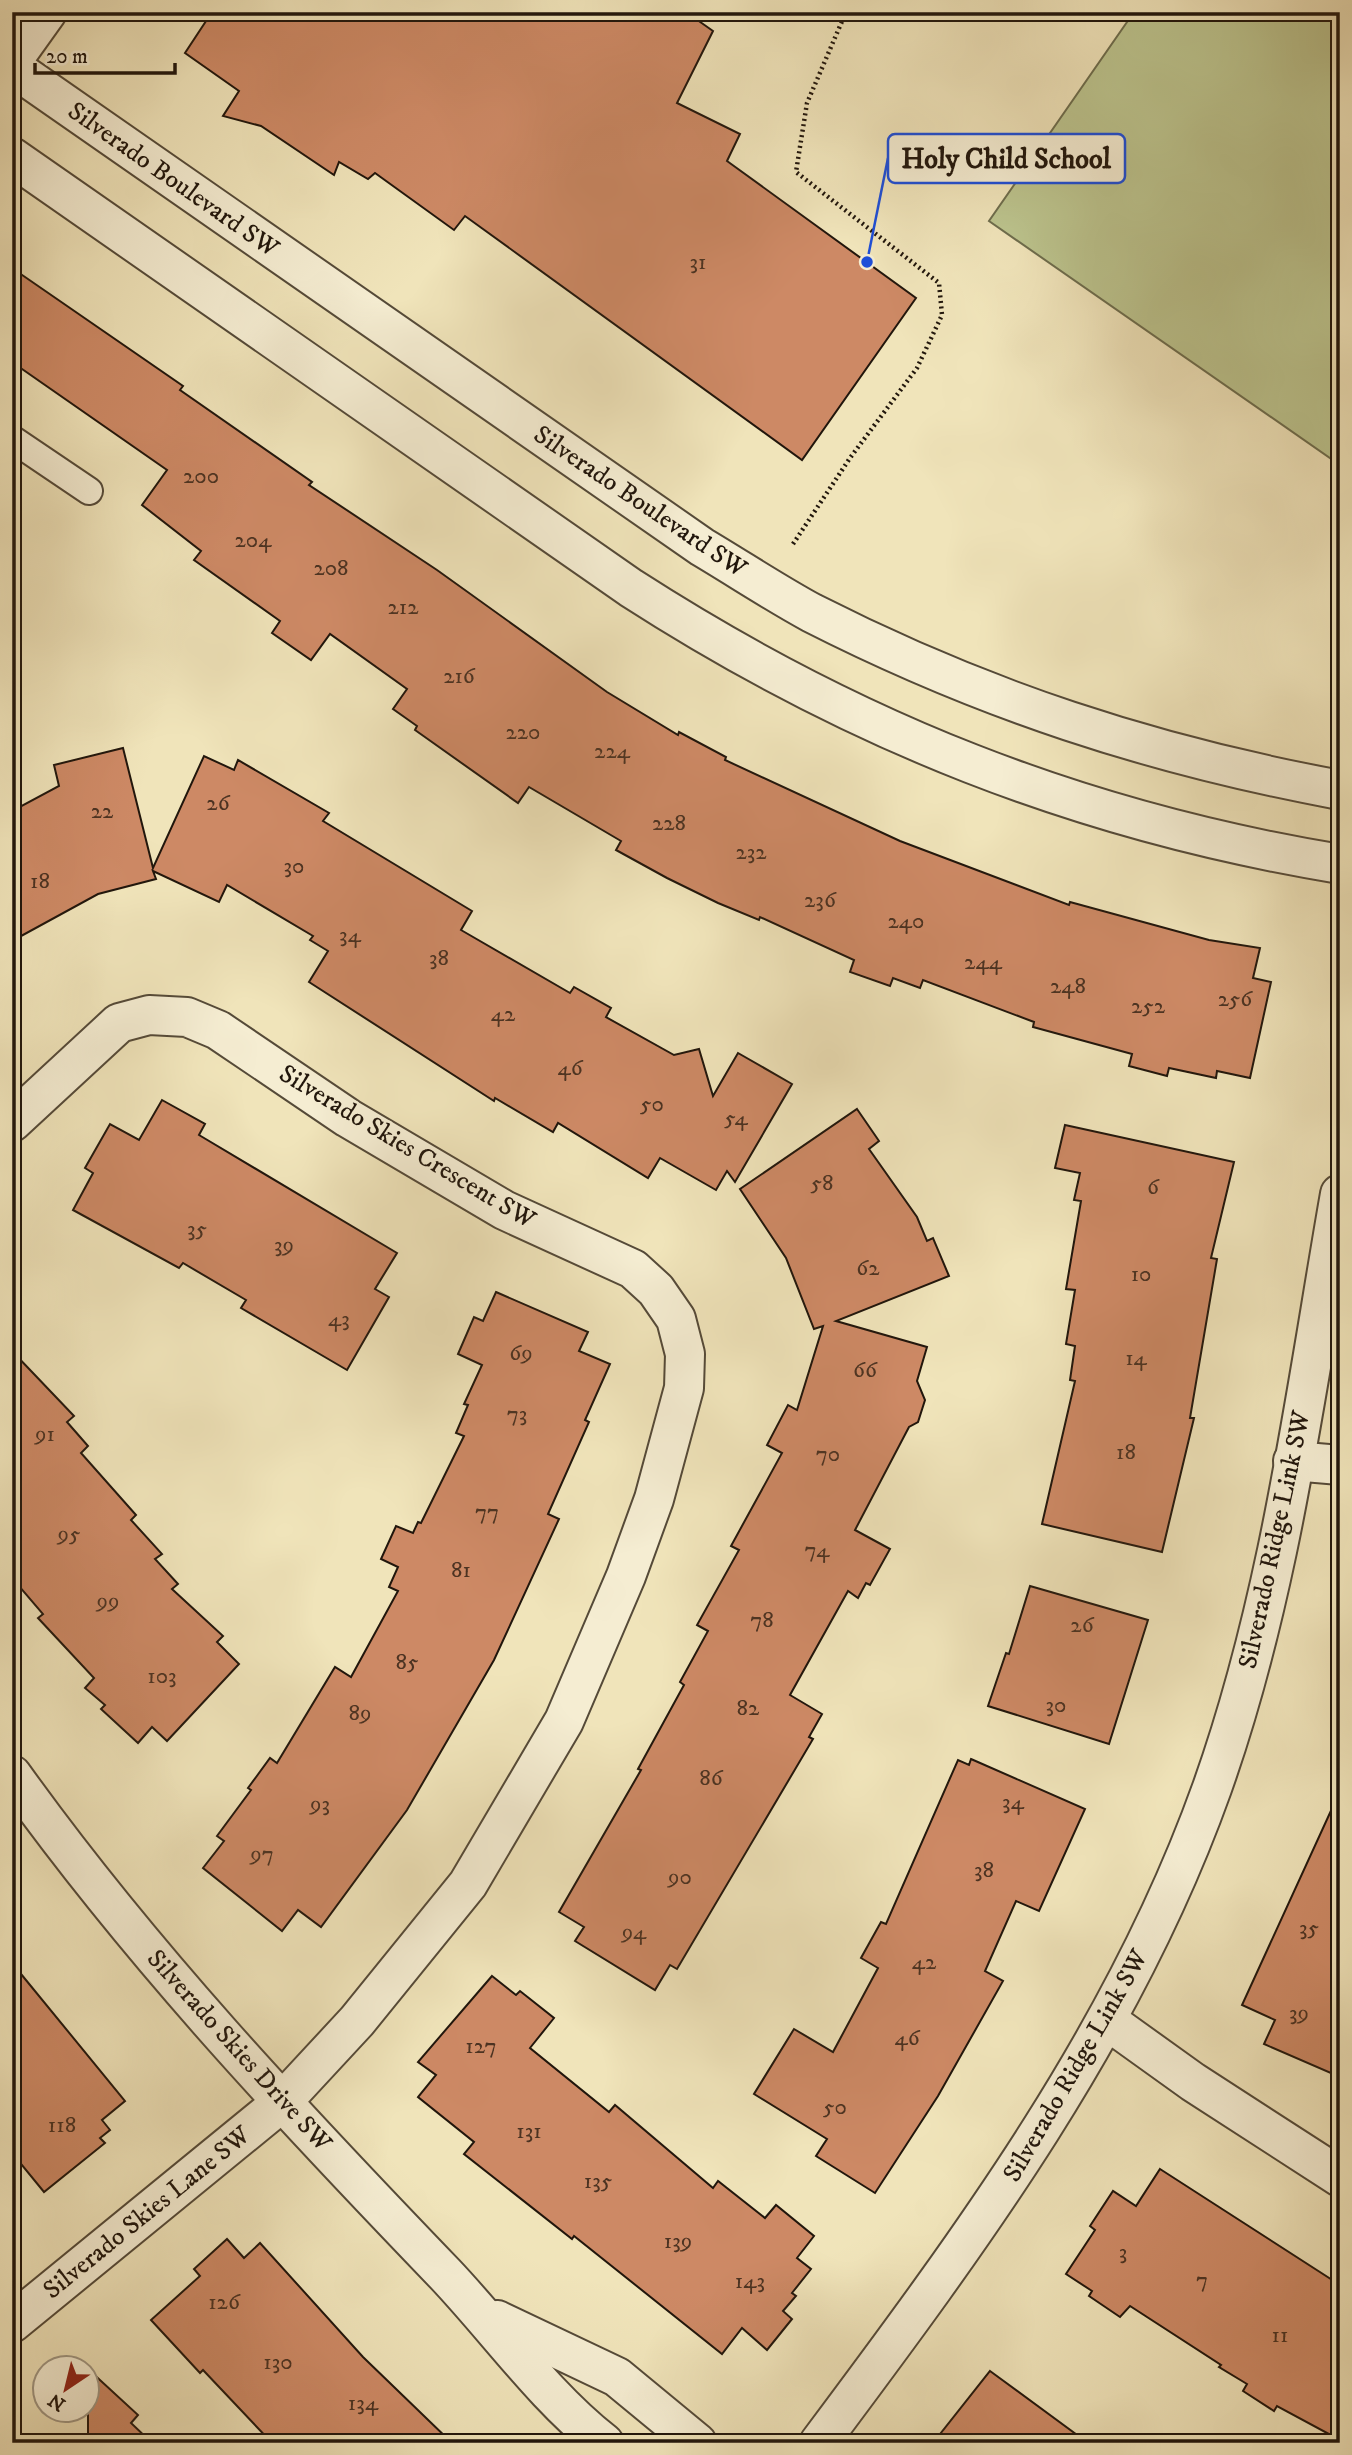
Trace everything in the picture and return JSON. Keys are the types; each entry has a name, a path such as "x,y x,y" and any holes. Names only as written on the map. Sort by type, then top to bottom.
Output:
{"street":[{"path":"12,61 47,12"},
{"name":"Silverado Boulevard SW","path":"12,67 702,547 810,612 909,659 993,694 1123,740 1264,776 1340,790"},
{"path":"12,157 631,588 718,644 787,681 858,717 997,775 1128,818 1224,843 1340,864"},
{"name":"Silverado Skies Crescent SW","path":"12,1122 119,1023 149,1015 187,1017 218,1030 348,1118 504,1210 633,1269 656,1290 677,1319 685,1354 684,1388 654,1499 626,1576 564,1721 468,1884 357,2021 281,2103"},
{"name":"Silverado Ridge Link SW","path":"819,2443 981,2224 1049,2120 1108,2021 1171,1890 1212,1788 1261,1627 1340,1194"},
{"path":"1293,1461 1340,1465"},
{"name":"Silverado Skies Drive SW","path":"12,1775 67,1851 281,2103 482,2313 576,2420 604,2443"},
{"path":"1108,2021 1193,2082 1340,2177"},
{"name":"Silverado Skies Lane SW","path":"12,2323 281,2103"},
{"name":"Silverado Skies Drive SW","path":"482,2313 617,2377 697,2443"}],"lane":[{"path":"12,439 89,491"}],"path":[{"path":"793,544 850,458 917,368 942,315 939,283 796,172 807,103 846,12"}],"green space":[{"path":"1134,12 1340,12 1340,465 989,221"}],"building":[{"path":"212,12 686,12 713,31 677,103 740,134 727,161 916,298 802,460 465,216 454,230 375,173 368,179 339,162 334,175 261,126 223,116 239,91 185,53"},
{"path":"12,268 183,386 180,390 312,482 309,485 437,570 607,692 678,735 679,732 726,757 725,760 900,841 1069,905 1070,902 1209,940 1260,948 1253,978 1271,982 1250,1078 1217,1071 1216,1078 1169,1068 1167,1076 1129,1066 1132,1054 1033,1027 1034,1022 923,980 920,988 893,978 890,986 850,972 854,960 760,917 759,920 718,903 667,878 616,850 621,841 529,787 518,803 415,730 417,726 393,709 407,689 330,634 311,660 272,633 280,621 194,560 201,551 142,505 167,470 12,362"},
{"path":"123,748 153,868 204,756 234,770 238,760 329,813 323,821 472,911 461,930 570,993 574,987 611,1008 606,1017 674,1055 699,1049 713,1096 738,1053 792,1084 735,1182 727,1171 716,1190 660,1158 648,1178 558,1123 553,1132 495,1098 494,1101 309,982 328,951 310,940 313,936 227,885 219,902 153,871 156,879 98,894 12,941 12,811 59,786 54,765"},
{"path":"162,1100 205,1124 199,1135 397,1253 375,1289 389,1297 347,1370 241,1308 246,1300 183,1263 179,1268 73,1210 93,1173 85,1168 110,1124 139,1140"},
{"path":"857,1109 879,1141 869,1149 917,1217 927,1241 933,1238 949,1276 836,1321 927,1347 917,1381 925,1400 918,1422 909,1427 855,1530 890,1549 870,1585 866,1583 858,1598 848,1591 790,1695 822,1714 809,1737 813,1739 677,1969 670,1965 655,1990 575,1941 584,1927 559,1912 641,1770 638,1769 684,1685 680,1682 708,1631 697,1625 739,1550 731,1546 782,1453 767,1445 788,1405 797,1410 823,1326 814,1329 786,1258 740,1189"},
{"path":"1065,1125 1234,1162 1211,1258 1217,1259 1190,1418 1194,1418 1162,1552 1042,1524 1075,1381 1070,1380 1075,1346 1066,1344 1075,1290 1066,1289 1081,1201 1074,1200 1080,1173 1055,1168"},
{"path":"496,1292 588,1332 579,1351 610,1364 585,1420 589,1422 548,1514 559,1519 494,1660 407,1810 321,1927 298,1910 282,1931 203,1868 224,1841 217,1836 251,1790 248,1788 270,1758 277,1763 335,1667 351,1677 398,1591 389,1587 398,1567 381,1559 396,1526 413,1533 418,1522 421,1523 464,1436 456,1433 468,1405 464,1404 482,1365 458,1354 474,1317 483,1321"},
{"path":"12,1351 74,1416 67,1422 88,1446 81,1453 136,1515 131,1520 162,1554 155,1559 178,1584 172,1589 223,1636 217,1642 239,1664 167,1741 152,1727 138,1743 101,1709 105,1705 85,1688 94,1678 38,1618 43,1614 12,1578"},
{"path":"1030,1586 1148,1620 1109,1744 988,1706 1006,1653 1009,1654"},
{"path":"971,1759 1085,1809 1039,1911 1016,1901 985,1971 1003,1981 938,2096 875,2193 816,2156 827,2139 754,2094 794,2029 833,2052 878,1968 861,1958 881,1922 886,1924 958,1760 969,1765"},
{"path":"1340,1791 1340,2077 1264,2044 1275,2020 1242,2005"},
{"path":"12,1963 125,2101 102,2120 110,2130 100,2138 105,2143 44,2192 12,2153"},
{"path":"492,1976 516,1995 520,1991 554,2018 530,2048 609,2112 615,2105 713,2188 718,2181 765,2218 776,2205 814,2236 797,2258 811,2269 792,2293 796,2296 783,2311 792,2319 767,2350 742,2328 722,2354 574,2236 572,2239 464,2154 474,2142 418,2097 436,2075 418,2062"},
{"path":"1160,2169 1340,2285 1340,2440 1277,2406 1274,2411 1243,2391 1247,2384 1219,2367 1221,2365 1130,2306 1120,2317 1089,2296 1092,2291 1066,2274 1095,2230 1090,2226 1113,2191 1136,2206"},
{"path":"227,2239 244,2258 260,2243 363,2357 452,2443 272,2443 203,2370 200,2373 151,2320 200,2276 194,2269"},
{"path":"990,2371 1088,2443 933,2443"},
{"path":"102,2382 138,2415 131,2423 152,2443 88,2443 88,2424 102,2424"}],"place":[{"name":"Holy Child School","path":"867,262"}]}
